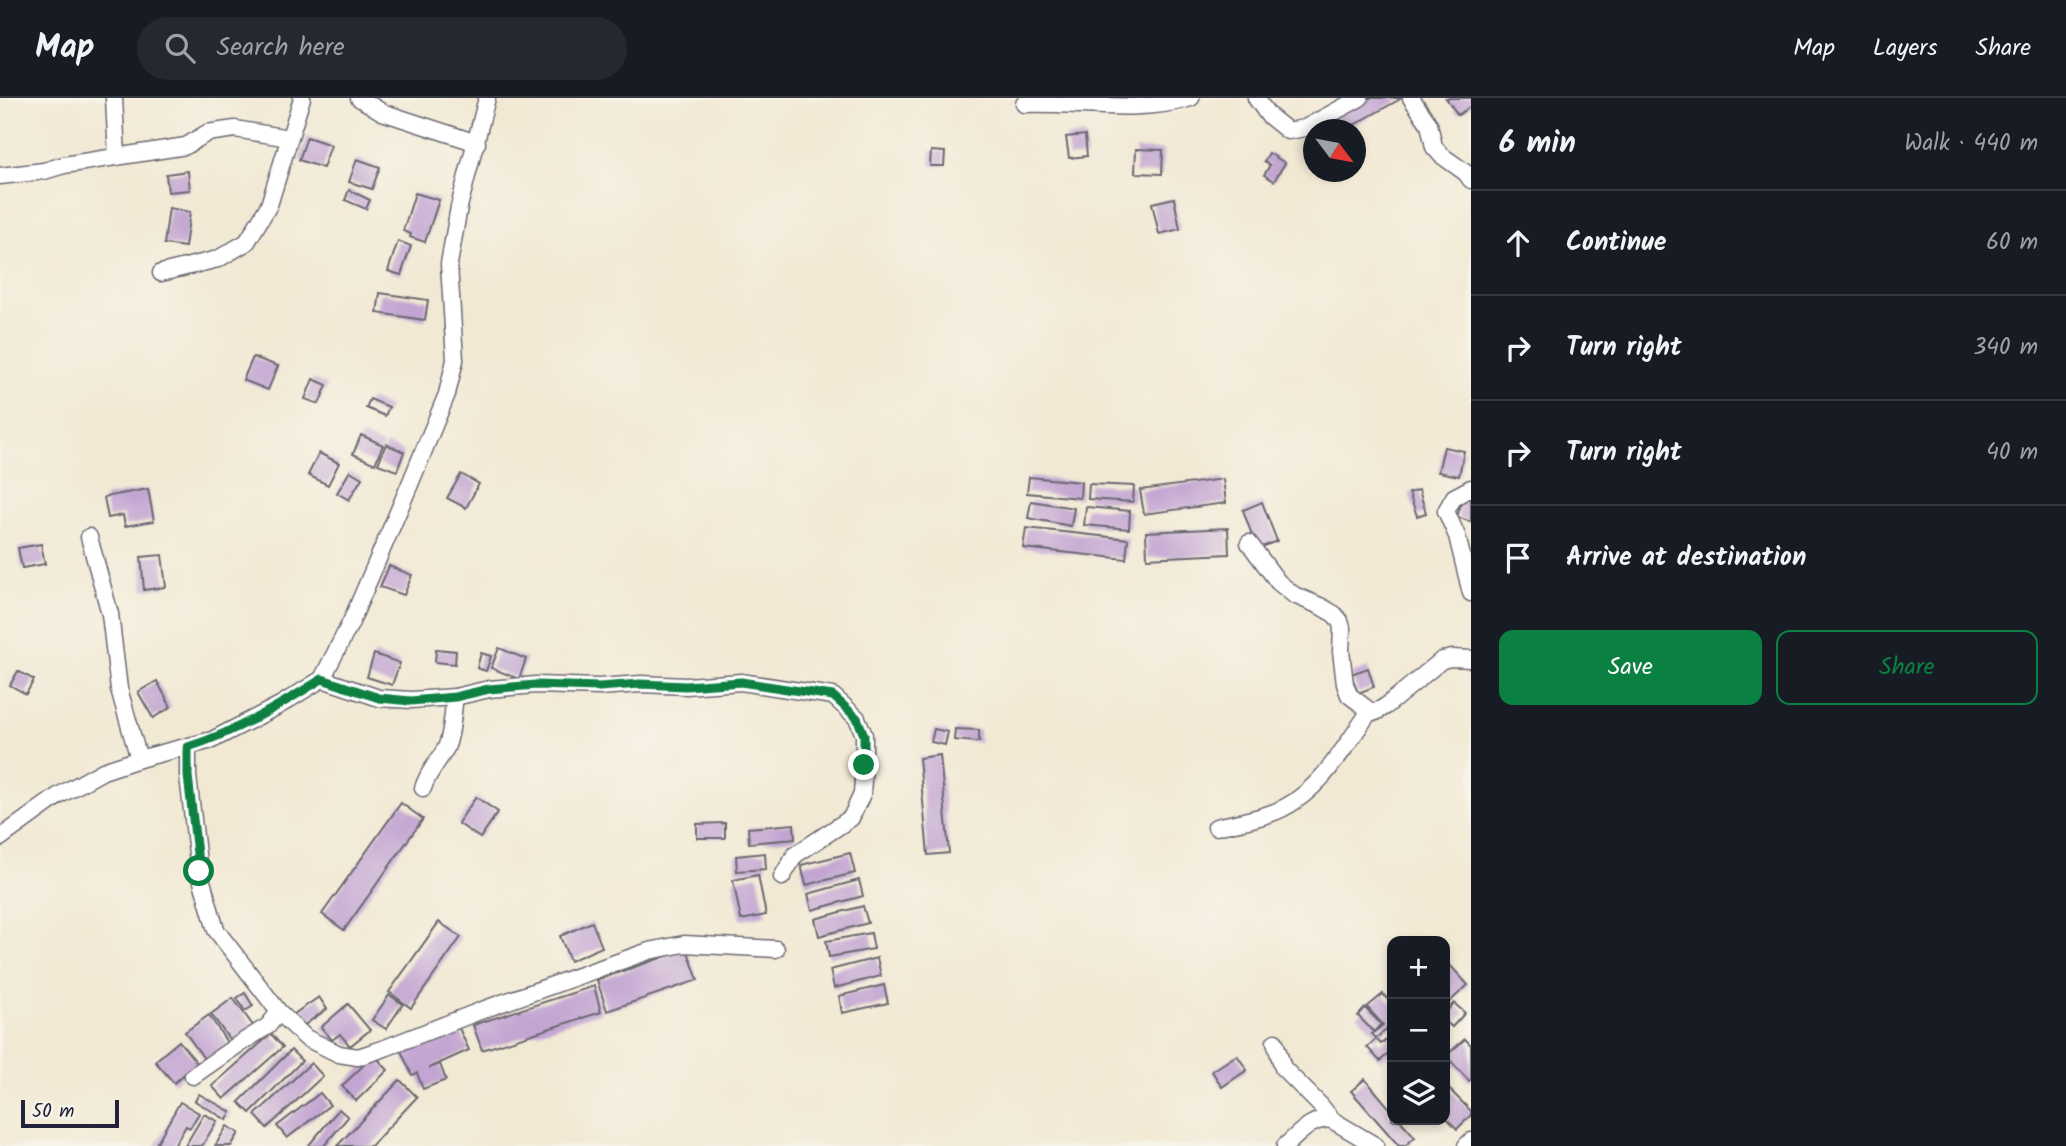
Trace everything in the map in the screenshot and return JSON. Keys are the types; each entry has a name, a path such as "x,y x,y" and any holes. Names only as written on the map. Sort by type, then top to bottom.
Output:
{"street":[{"path":"114,98 117,157"},
{"path":"161,273 218,259 247,242 269,205 302,98"},
{"path":"359,98 382,112 477,143"},
{"path":"0,838 58,796 103,771 212,740 322,679 351,622 447,394 455,359 449,264 458,207 487,98"},
{"path":"1024,104 1128,106 1176,103 1191,98"},
{"path":"1256,98 1268,115 1288,131 1305,128 1360,98"},
{"path":"1411,98 1429,124 1434,148 1471,180"},
{"path":"0,176 186,146 207,133 234,130 289,138"},
{"path":"1471,488 1454,497 1446,511 1457,536 1471,593"},
{"path":"89,537 110,614 119,689 139,759"},
{"path":"1249,544 1278,582 1294,595 1334,614 1340,621 1345,684 1349,695 1370,711 1376,712 1386,706 1441,660 1471,659"},
{"path":"322,679 379,698 411,701 536,685 686,686 741,682 833,696 857,718 864,735 862,794 851,818 795,855 782,877"},
{"path":"423,788 428,774 447,746 455,697"},
{"path":"1216,827 1271,814 1298,799 1332,767 1370,711"},
{"path":"188,747 188,776 199,871 216,930 279,1012 306,1038 339,1054 358,1057 649,951 684,944 776,949"},
{"path":"165,752 188,776"},
{"path":"192,1076 268,1026 279,1012"},
{"path":"1275,1042 1283,1068 1332,1120"},
{"path":"1285,1146 1316,1121 1326,1119 1376,1146"},
{"path":"1466,1146 1471,1141"}],"building":[{"path":"1369,98 1402,98 1365,119 1332,119"},
{"path":"1446,98 1471,98 1471,106 1458,115"},
{"path":"1085,135 1087,156 1069,158 1066,137"},
{"path":"307,137 331,145 323,168 299,160"},
{"path":"1136,149 1163,150 1162,174 1135,173"},
{"path":"931,151 945,152 944,166 930,166"},
{"path":"1269,153 1285,163 1274,181 1264,175 1270,165 1264,162"},
{"path":"357,159 380,167 372,189 349,182"},
{"path":"188,171 190,190 168,192 166,174"},
{"path":"349,190 370,200 366,209 345,200"},
{"path":"415,193 439,200 425,242 410,237 411,234 403,231"},
{"path":"1174,198 1180,229 1159,234 1152,203"},
{"path":"169,208 190,212 185,247 164,244"},
{"path":"398,241 411,246 401,275 388,271"},
{"path":"380,293 428,300 425,320 377,313"},
{"path":"253,357 278,366 268,390 243,380"},
{"path":"313,379 327,385 319,404 305,399"},
{"path":"370,399 389,407 385,416 366,408"},
{"path":"361,435 383,445 375,464 353,454"},
{"path":"386,444 404,452 397,471 378,464"},
{"path":"1444,447 1464,451 1459,476 1438,472"},
{"path":"319,453 339,463 328,485 308,475"},
{"path":"350,471 362,478 349,500 337,493"},
{"path":"461,474 479,484 466,508 447,498"},
{"path":"1029,477 1081,482 1080,498 1027,493"},
{"path":"1223,479 1226,503 1144,514 1140,490"},
{"path":"1089,484 1134,486 1133,502 1088,499"},
{"path":"148,489 154,521 125,526 123,515 108,518 104,497"},
{"path":"1419,490 1426,513 1417,516 1409,493"},
{"path":"1463,497 1471,499 1471,522 1457,517"},
{"path":"1031,501 1074,508 1071,526 1028,518"},
{"path":"1262,502 1277,541 1257,549 1243,510"},
{"path":"1086,507 1130,511 1129,529 1084,525"},
{"path":"1026,528 1128,539 1126,559 1023,548"},
{"path":"1228,528 1229,554 1147,558 1146,532"},
{"path":"41,544 45,564 22,568 18,548"},
{"path":"162,555 166,587 144,590 141,557"},
{"path":"389,566 412,575 404,595 380,587"},
{"path":"499,648 526,659 519,679 491,668"},
{"path":"436,649 456,651 455,664 435,662"},
{"path":"481,653 491,656 486,671 477,668"},
{"path":"374,654 400,663 392,685 367,677"},
{"path":"1368,668 1374,687 1358,693 1351,674"},
{"path":"18,671 34,680 26,694 10,685"},
{"path":"157,681 171,707 153,718 138,692"},
{"path":"934,729 948,732 945,745 931,742"},
{"path":"955,729 979,730 979,742 954,740"},
{"path":"940,755 949,853 928,855 919,758"},
{"path":"476,797 498,812 480,838 458,823"},
{"path":"401,803 423,819 344,930 322,914"},
{"path":"725,823 725,838 697,838 697,824"},
{"path":"794,824 795,839 749,843 748,828"},
{"path":"765,853 766,869 737,871 736,856"},
{"path":"850,853 855,873 806,885 801,865"},
{"path":"758,875 766,915 741,920 733,880"},
{"path":"859,880 863,896 812,910 808,894"},
{"path":"863,906 868,923 819,936 815,919"},
{"path":"439,922 461,937 411,1008 389,992"},
{"path":"592,922 602,947 570,961 560,936"},
{"path":"871,933 874,949 829,957 826,941"},
{"path":"687,949 698,980 607,1011 597,980"},
{"path":"877,958 881,976 834,988 830,970"},
{"path":"1450,965 1468,985 1450,1001"},
{"path":"884,985 888,1003 842,1013 839,996"},
{"path":"594,986 601,1012 482,1050 473,1025"},
{"path":"245,993 253,1006 245,1011 237,998"},
{"path":"1383,994 1387,998 1387,1029 1376,1038 1372,1034 1383,1025 1367,1007"},
{"path":"389,995 403,1004 386,1029 372,1020"},
{"path":"319,997 327,1009 303,1026 294,1014"},
{"path":"233,998 254,1027 232,1043 211,1014"},
{"path":"1454,1003 1465,1013 1452,1027 1450,1025 1450,1007"},
{"path":"348,1004 370,1030 350,1046 340,1034 332,1040 321,1027"},
{"path":"1365,1008 1381,1024 1374,1032 1358,1016"},
{"path":"209,1015 228,1044 205,1060 185,1032"},
{"path":"458,1026 469,1050 429,1068 440,1064 446,1080 423,1089 417,1073 412,1075 401,1051"},
{"path":"271,1034 283,1047 224,1099 212,1086"},
{"path":"1376,1039 1381,1044 1387,1039 1387,1055 1380,1061 1367,1047"},
{"path":"1465,1039 1471,1045 1469,1081 1450,1060 1450,1052"},
{"path":"179,1041 197,1063 174,1083 155,1061"},
{"path":"291,1050 302,1061 250,1113 239,1102"},
{"path":"374,1055 388,1070 356,1101 342,1086"},
{"path":"1237,1055 1247,1070 1222,1087 1212,1071"},
{"path":"311,1063 323,1076 267,1128 255,1115"},
{"path":"1365,1079 1387,1105 1387,1125 1404,1125 1415,1137 1405,1146 1399,1146 1351,1091"},
{"path":"400,1080 417,1097 371,1146 337,1146"},
{"path":"1450,1090 1471,1111 1471,1115 1457,1129 1450,1121"},
{"path":"320,1093 330,1105 287,1138 277,1126"},
{"path":"199,1094 231,1112 227,1120 195,1101"},
{"path":"180,1102 199,1113 190,1128 186,1126 174,1146 155,1146"},
{"path":"339,1109 348,1117 324,1146 310,1146 309,1145"},
{"path":"204,1114 217,1121 202,1146 185,1146"},
{"path":"227,1126 239,1133 231,1146 215,1146"}],"route":[{"path":"199,871 188,776 188,747 212,740 280,705 322,679 379,698 411,701 536,685 686,686 741,682 833,696 857,718 864,735 864,765"}]}
